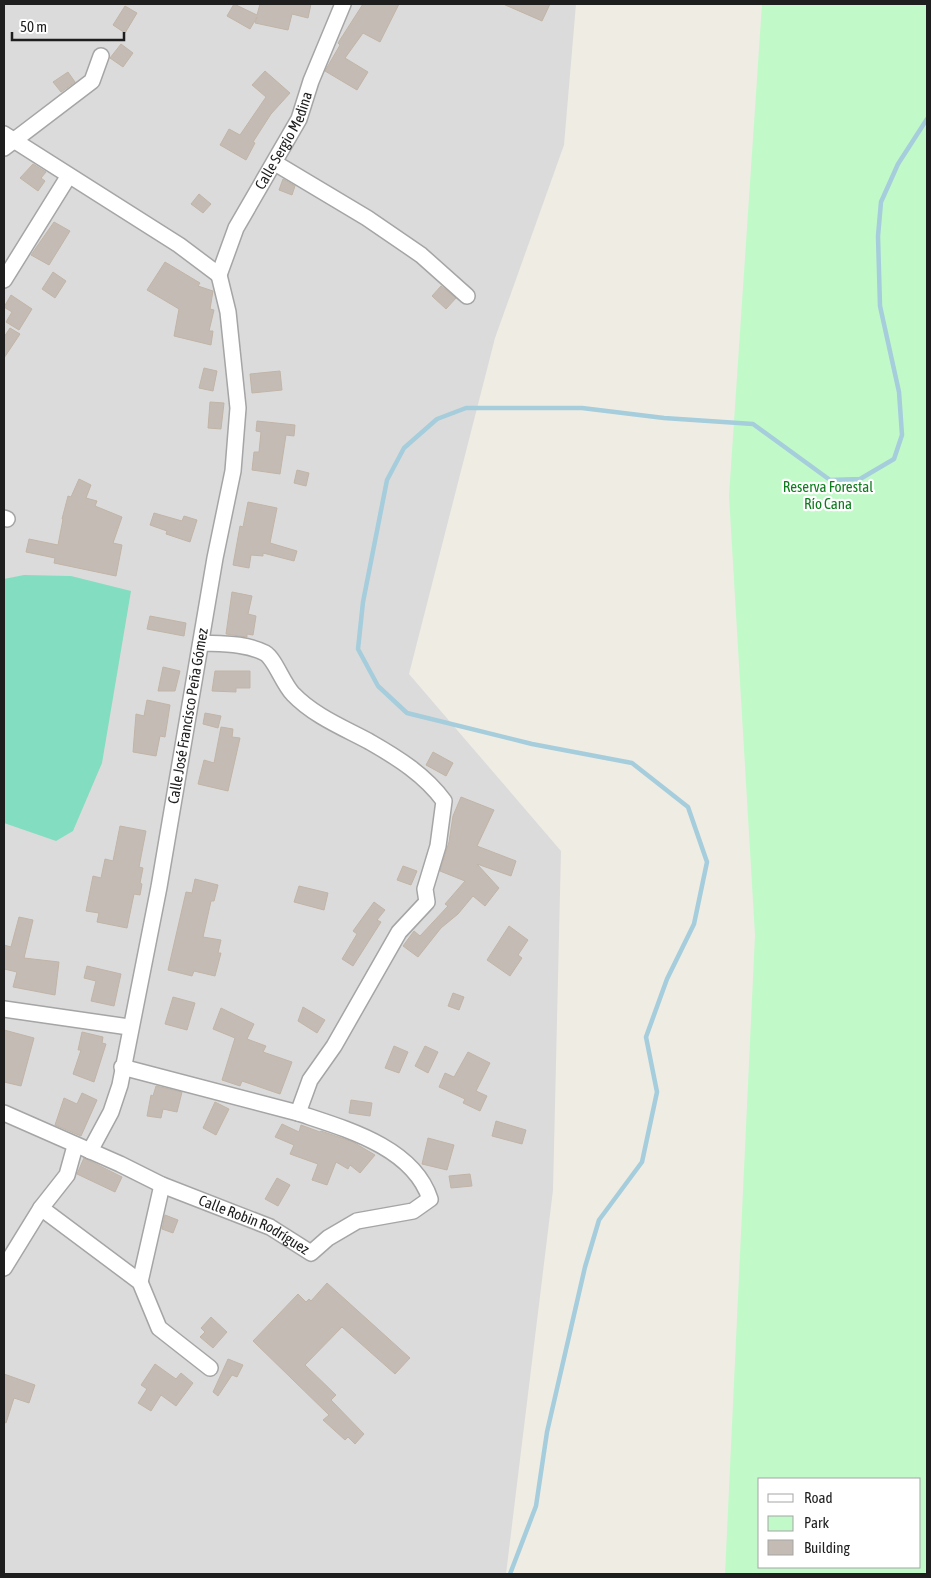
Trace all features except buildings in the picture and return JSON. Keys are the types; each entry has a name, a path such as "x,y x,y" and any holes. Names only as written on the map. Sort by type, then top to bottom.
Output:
{"street":[{"name":"Calle Sergio Medina","path":"218,275 236,228 300,118 311,81 343,4"},
{"path":"101,56 92,81 7,140 179,245 218,275"},
{"path":"275,163 367,218 421,255 467,296"},
{"path":"4,280 68,177"},
{"name":"Calle José Francisco Peña Gómez","path":"90,1151 111,1112 120,1085 122,1067 159,887 215,558 233,471 238,408 228,312 218,275"},
{"path":"122,1067 298,1113 310,1080 334,1046 400,932 427,902 426,889 438,846 444,800 432,784 410,766 370,742 330,722 292,694 267,654 252,648 201,643"},
{"path":"4,1009 130,1027"},
{"name":"Calle Robin Rodríguez","path":"4,1113 162,1185 270,1227 311,1253 328,1238 356,1221 413,1212 430,1199 425,1183 407,1163 371,1140 298,1113"},
{"path":"4,1268 41,1208 67,1176 75,1146"},
{"path":"140,1282 162,1185"},
{"path":"41,1208 140,1282 159,1328 210,1368"}],"shaded area":[{"path":"4,4 576,4 564,145 495,338 409,674 561,851 553,1190 506,1574 4,1574"}],"green space":[{"name":"Reserva Forestal Río Cana","path":"762,4 927,4 927,1574 725,1574 755,935 729,496"},
{"path":"24,575 71,576 131,591 102,763 73,831 56,841 4,823 4,579"}],"waterway":[{"path":"510,1574 536,1506 547,1432 585,1267 599,1220 642,1162 657,1092 646,1037 667,979 694,924 707,862 688,807 632,763 532,744 407,713 378,686 358,649 363,602 387,480 404,448 437,419 466,408 582,408 664,418 753,424 830,480 860,479 894,459 902,435 899,392 880,306 878,236 881,202 898,164 927,119"}]}
